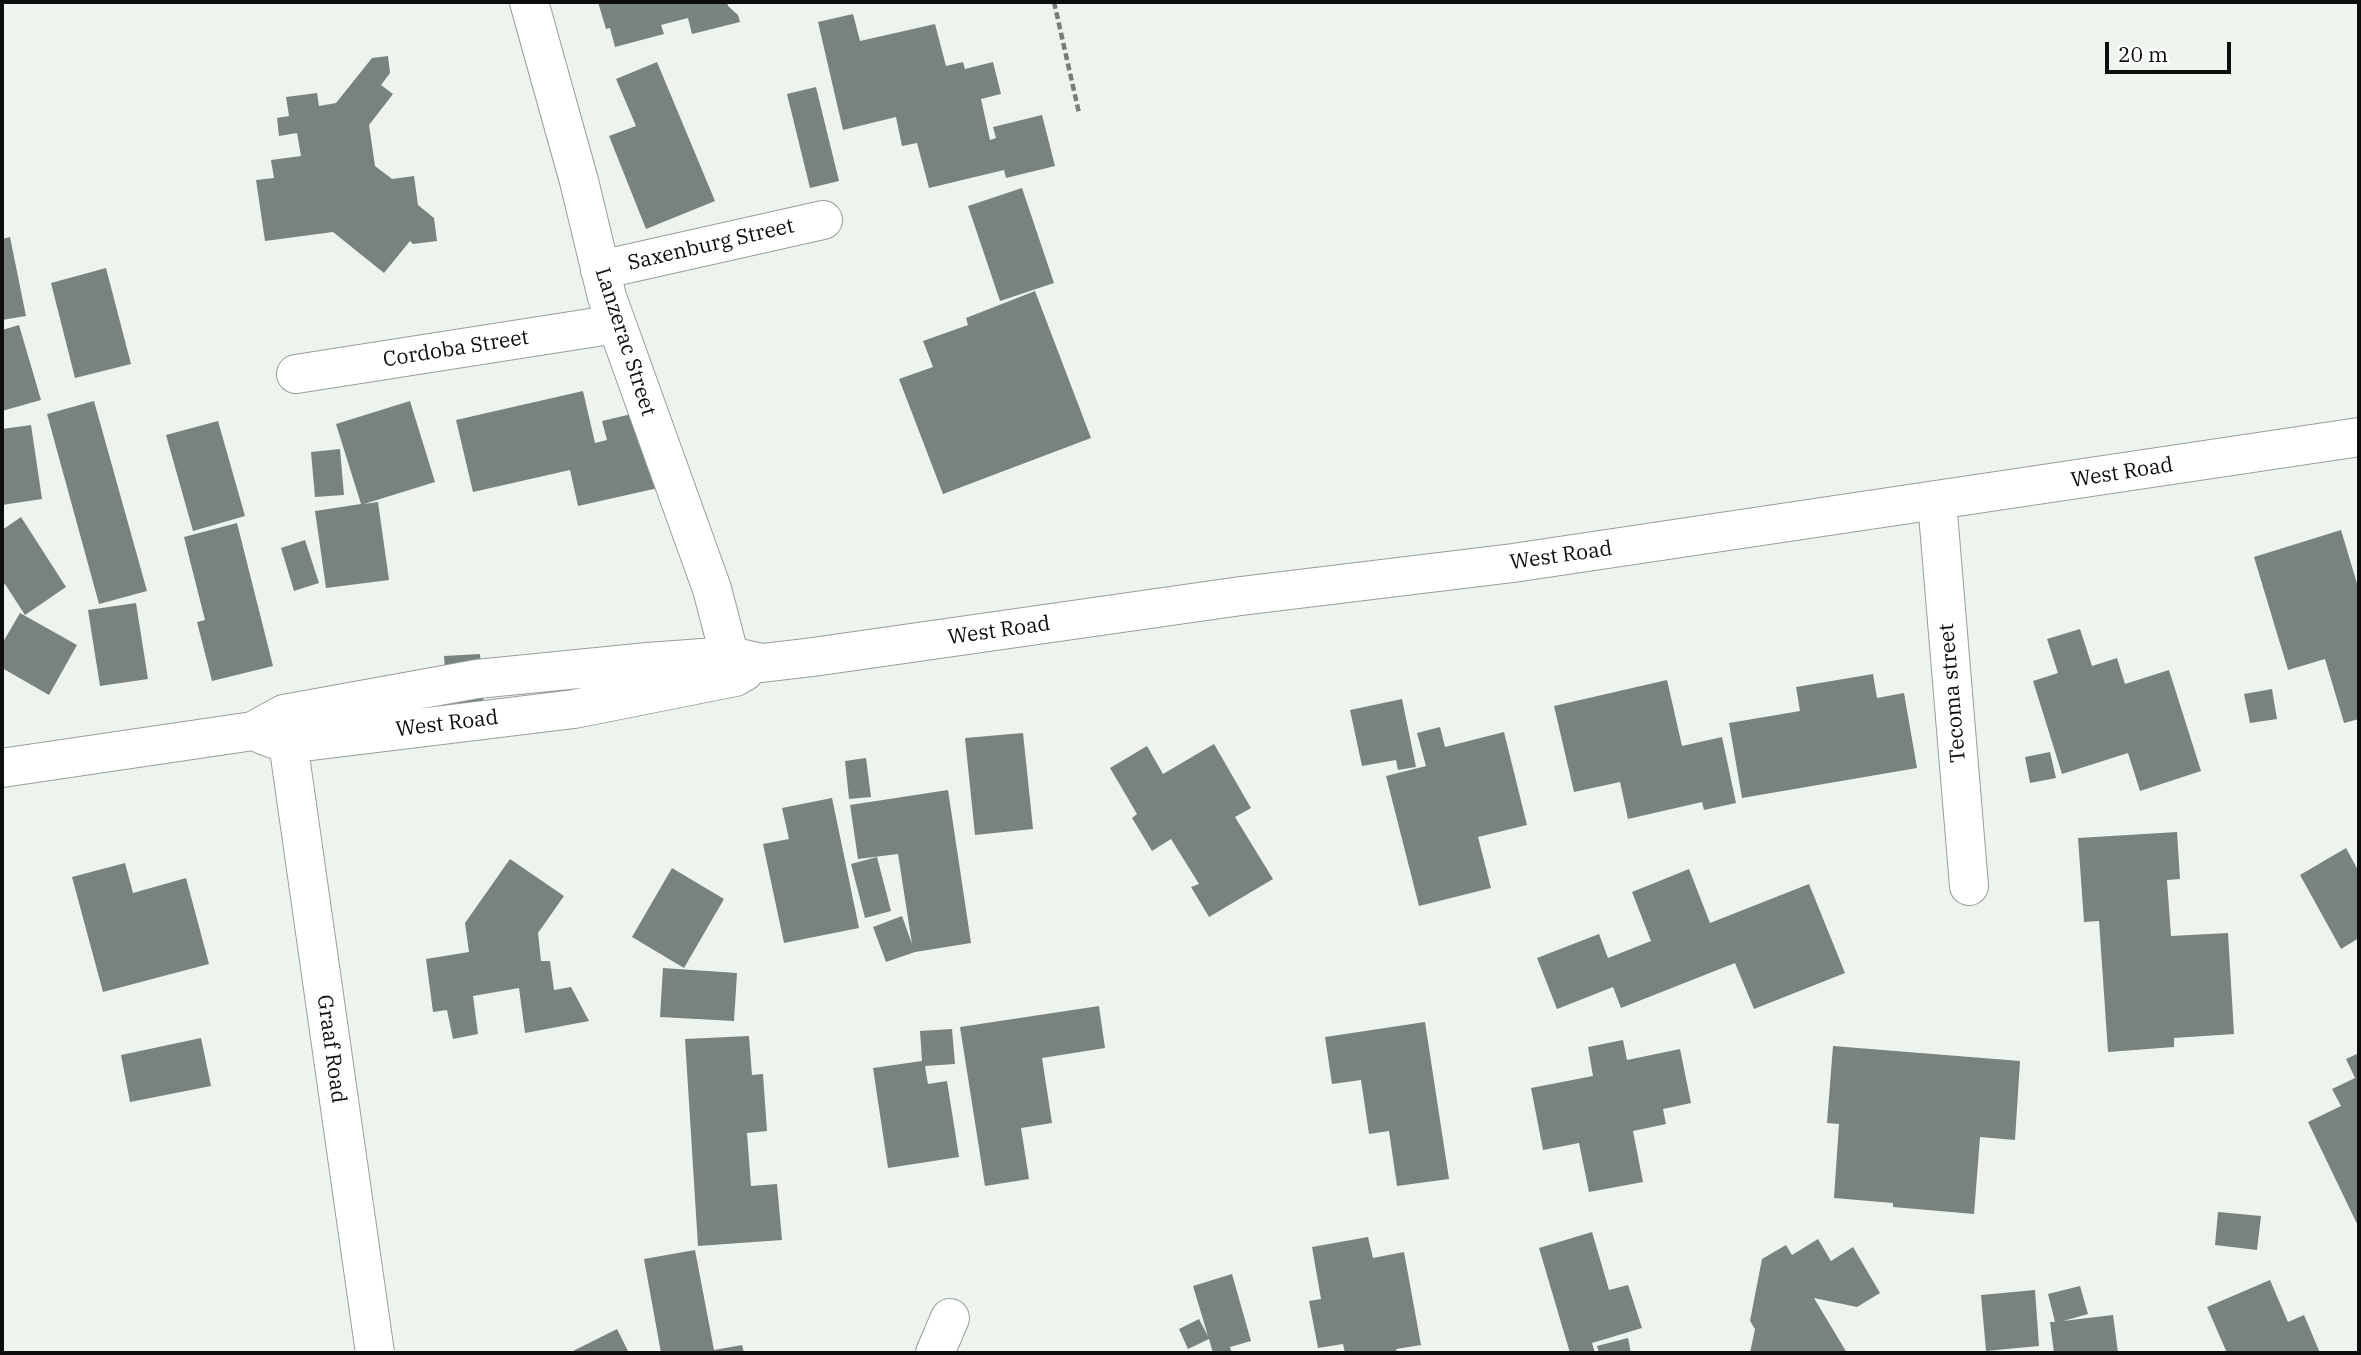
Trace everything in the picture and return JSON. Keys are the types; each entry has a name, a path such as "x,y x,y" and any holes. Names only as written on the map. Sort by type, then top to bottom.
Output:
{"street":[{"name":"Lanzerac Street","path":"529,2 616,324 742,665"},
{"name":"Saxenburg Street","path":"600,270 823,220"},
{"name":"Cordoba Street","path":"296,374 616,324"},
{"name":"West Road","path":"2,768 275,730 573,709 742,665 1241,596 1513,564 2359,437"},
{"name":"Tecoma street","path":"1937,501 1969,886"},
{"name":"Graaf Road","path":"275,730 374,1353"},
{"path":"935,1353 950,1318"}],"path":[{"path":"1054,2 1079,114"}],"building":[{"path":"598,2 727,2 738,15 740,22 692,34 688,18 661,25 664,34 615,47"},
{"path":"853,14 860,41 935,24 946,66 963,62 965,69 993,62 1001,94 981,99 990,140 996,138 993,127 1042,115 1055,166 1006,178 1004,170 929,188 917,143 902,146 896,117 843,130 818,22"},
{"path":"388,56 390,73 381,85 393,94 369,125 375,166 392,179 414,176 418,205 434,218 437,241 413,244 410,241 384,273 333,232 265,241 256,180 274,178 271,160 301,156 297,133 279,136 277,118 289,116 286,97 317,93 319,106 336,103 372,58"},
{"path":"657,62 715,201 646,229 609,136 636,126 616,79"},
{"path":"816,87 839,181 810,188 787,94"},
{"path":"1022,188 1054,283 1000,301 968,206"},
{"path":"10,237 26,316 2,320 2,239"},
{"path":"106,268 131,364 75,378 51,283"},
{"path":"1035,291 1091,438 943,494 899,379 933,367 923,341 968,325 966,318"},
{"path":"19,325 41,400 2,411 2,330"},
{"path":"583,391 595,443 607,440 602,421 640,412 658,488 578,506 570,470 473,492 456,420"},
{"path":"94,401 147,591 99,604 47,414"},
{"path":"410,401 435,482 364,504 378,502 389,580 326,588 315,511 361,504 336,424"},
{"path":"218,421 245,516 193,531 166,435"},
{"path":"31,425 42,499 2,505 2,429"},
{"path":"340,449 344,495 315,497 311,452"},
{"path":"21,517 66,587 25,615 5,584 2,586 2,530"},
{"path":"237,523 273,666 212,681 197,622 205,620 184,537"},
{"path":"2341,530 2359,590 2359,719 2344,723 2325,659 2288,670 2254,557"},
{"path":"305,540 319,583 294,591 281,548"},
{"path":"136,603 148,679 100,686 88,610"},
{"path":"20,613 77,645 49,695 2,668 2,642"},
{"path":"2080,629 2092,666 2117,658 2125,684 2169,670 2201,771 2140,791 2128,753 2062,774 2033,681 2058,673 2047,639"},
{"path":"480,654 484,709 448,712 444,656"},
{"path":"1873,674 1877,698 1904,693 1917,768 1742,798 1729,723 1800,711 1796,687"},
{"path":"1667,680 1682,746 1722,737 1736,803 1704,810 1702,802 1628,819 1620,782 1574,792 1554,706"},
{"path":"2272,689 2277,719 2250,723 2244,694"},
{"path":"1402,699 1416,767 1398,770 1396,760 1362,766 1350,710"},
{"path":"1440,727 1445,747 1504,732 1527,825 1478,837 1491,888 1419,906 1386,776 1426,766 1417,733"},
{"path":"1023,733 1033,829 975,835 965,738"},
{"path":"1214,744 1251,808 1235,817 1273,879 1209,917 1191,887 1199,884 1171,839 1152,851 1132,818 1137,814 1110,768 1147,746 1163,774"},
{"path":"2050,752 2056,778 2030,783 2025,757"},
{"path":"866,758 871,797 849,799 845,761"},
{"path":"948,790 971,943 915,952 886,962 873,927 902,916 912,944 898,854 858,859 850,805"},
{"path":"832,798 859,928 784,943 763,844 789,839 782,808"},
{"path":"2177,832 2180,879 2167,880 2171,936 2228,933 2234,1034 2174,1038 2174,1047 2108,1052 2099,921 2084,922 2078,838"},
{"path":"2346,848 2359,872 2359,938 2341,949 2300,875"},
{"path":"877,857 891,911 865,918 851,864"},
{"path":"510,859 564,896 538,933 541,961 550,961 554,990 571,987 589,1021 525,1033 519,988 473,996 478,1034 453,1039 447,1010 433,1012 426,959 469,952 465,923"},
{"path":"125,863 133,893 186,878 209,964 103,992 72,877"},
{"path":"672,868 724,899 684,968 632,937"},
{"path":"1689,869 1710,923 1809,884 1845,973 1754,1009 1735,963 1621,1008 1613,987 1557,1009 1537,958 1599,934 1608,958 1651,941 1632,892"},
{"path":"663,968 737,973 734,1021 660,1017"},
{"path":"1099,1006 1105,1048 1042,1058 1052,1123 1021,1128 1029,1179 985,1186 960,1027"},
{"path":"1425,1022 1449,1179 1397,1186 1389,1131 1369,1134 1361,1080 1332,1084 1325,1037"},
{"path":"952,1029 955,1064 925,1066 928,1084 947,1081 959,1157 888,1168 873,1068 922,1061 920,1031"},
{"path":"749,1036 752,1075 763,1074 767,1131 747,1133 751,1186 777,1184 782,1240 698,1246 685,1039"},
{"path":"201,1038 211,1086 130,1102 121,1055"},
{"path":"1623,1040 1627,1060 1680,1049 1691,1103 1663,1109 1666,1124 1633,1131 1643,1182 1589,1192 1579,1143 1543,1150 1531,1088 1593,1076 1588,1047"},
{"path":"1833,1046 2020,1061 2015,1140 1980,1137 1974,1214 1893,1207 1893,1203 1834,1198 1839,1124 1827,1123"},
{"path":"2359,1053 2359,1228 2308,1122 2341,1106 2332,1089 2355,1078 2346,1059"},
{"path":"2218,1212 2261,1216 2257,1250 2215,1245"},
{"path":"1592,1232 1609,1290 1628,1285 1642,1328 1592,1343 1595,1353 1570,1353 1539,1248"},
{"path":"1368,1237 1373,1258 1404,1252 1421,1345 1396,1349 1397,1353 1345,1353 1343,1344 1318,1348 1309,1301 1321,1299 1312,1247"},
{"path":"1818,1239 1831,1261 1853,1247 1880,1293 1857,1307 1814,1298 1847,1353 1750,1353 1755,1329 1750,1321 1762,1259 1786,1245 1792,1255"},
{"path":"695,1250 714,1350 742,1345 744,1353 661,1353 644,1259"},
{"path":"1232,1274 1251,1341 1230,1347 1232,1353 1213,1353 1209,1339 1188,1349 1179,1329 1199,1319 1208,1336 1193,1286"},
{"path":"2270,1280 2288,1322 2304,1315 2320,1353 2227,1353 2207,1307"},
{"path":"2080,1286 2088,1314 2063,1321 2113,1315 2118,1353 2054,1353 2050,1322 2055,1322 2048,1294"},
{"path":"2035,1290 2039,1346 1986,1351 1981,1295"},
{"path":"617,1329 629,1353 569,1353"},
{"path":"1628,1338 1631,1353 1599,1353 1597,1346"}]}
